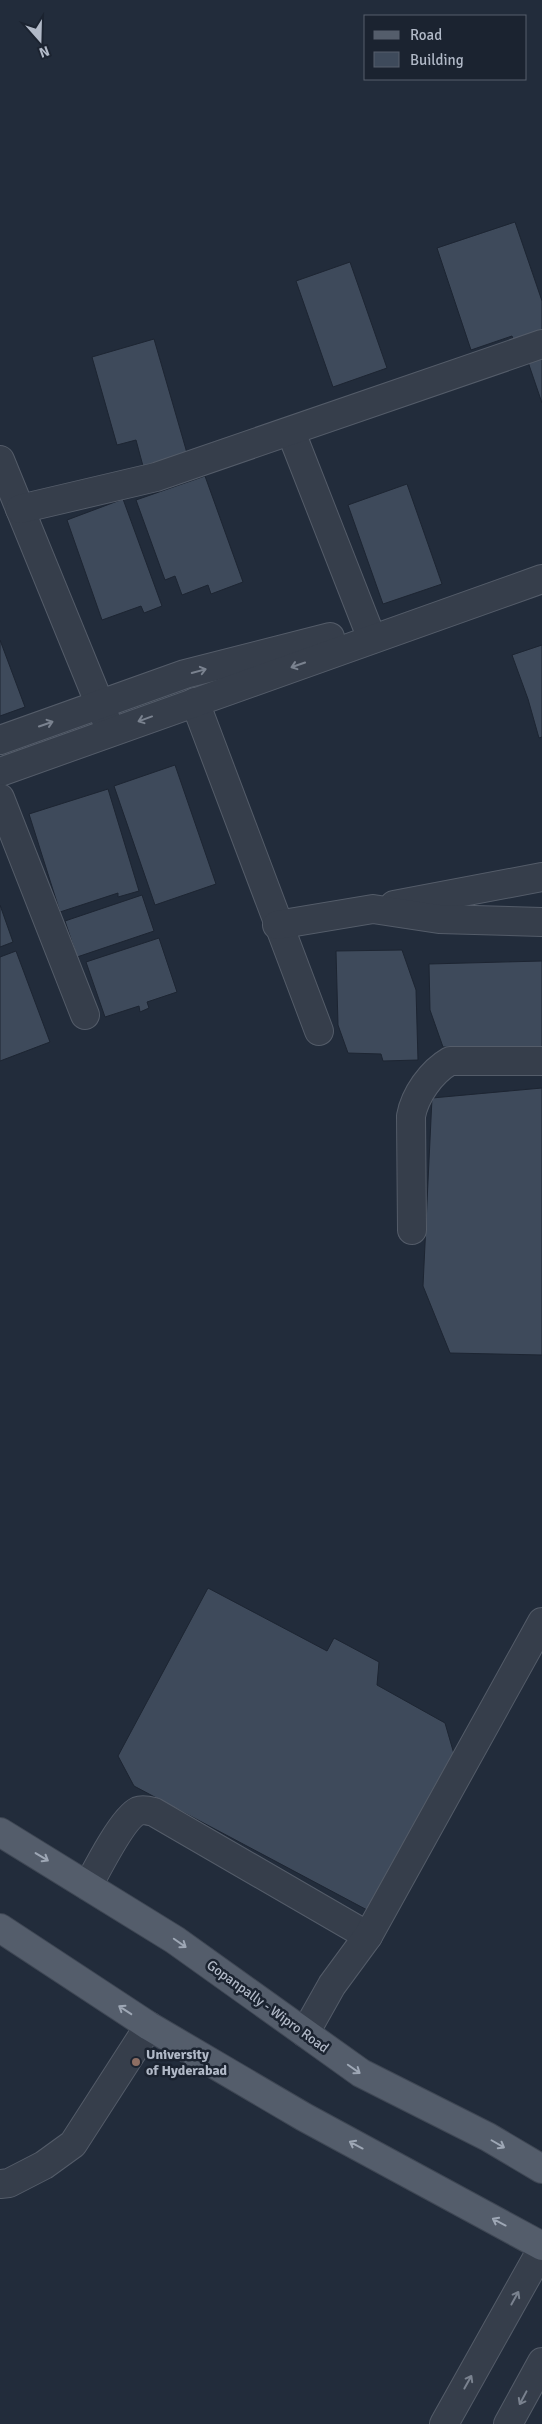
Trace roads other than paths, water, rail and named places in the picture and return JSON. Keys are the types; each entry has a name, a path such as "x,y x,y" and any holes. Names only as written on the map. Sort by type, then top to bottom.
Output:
{"main road":[{"name":"Gopanpally - Wipro Road","path":"0,1832 175,1940 361,2074 488,2137 542,2169"},
{"path":"0,1928 149,2026 304,2117 542,2246"}],"street":[{"path":"20,509 156,477 542,344"},
{"path":"291,432 370,633"},
{"path":"0,460 111,732"},
{"path":"0,772 195,702 542,565"},
{"path":"0,740 185,674 370,633 542,579"},
{"path":"195,702 277,925 319,1031"},
{"path":"0,798 85,1015"},
{"path":"277,925 542,877"},
{"path":"373,909 438,919 542,922"},
{"path":"412,1230 411,1116 414,1102 427,1082 439,1068 450,1061 542,1061"},
{"path":"305,2033 332,1985 368,1936 542,1622"},
{"path":"88,1886 121,1829 138,1811 144,1810 154,1812 368,1936"},
{"path":"0,2184 9,2183 44,2165 73,2144 149,2026"},
{"path":"444,2424 542,2250"},
{"path":"508,2424 542,2362"}],"place":[{"name":"University of Hyderabad","path":"136,2062"}]}
